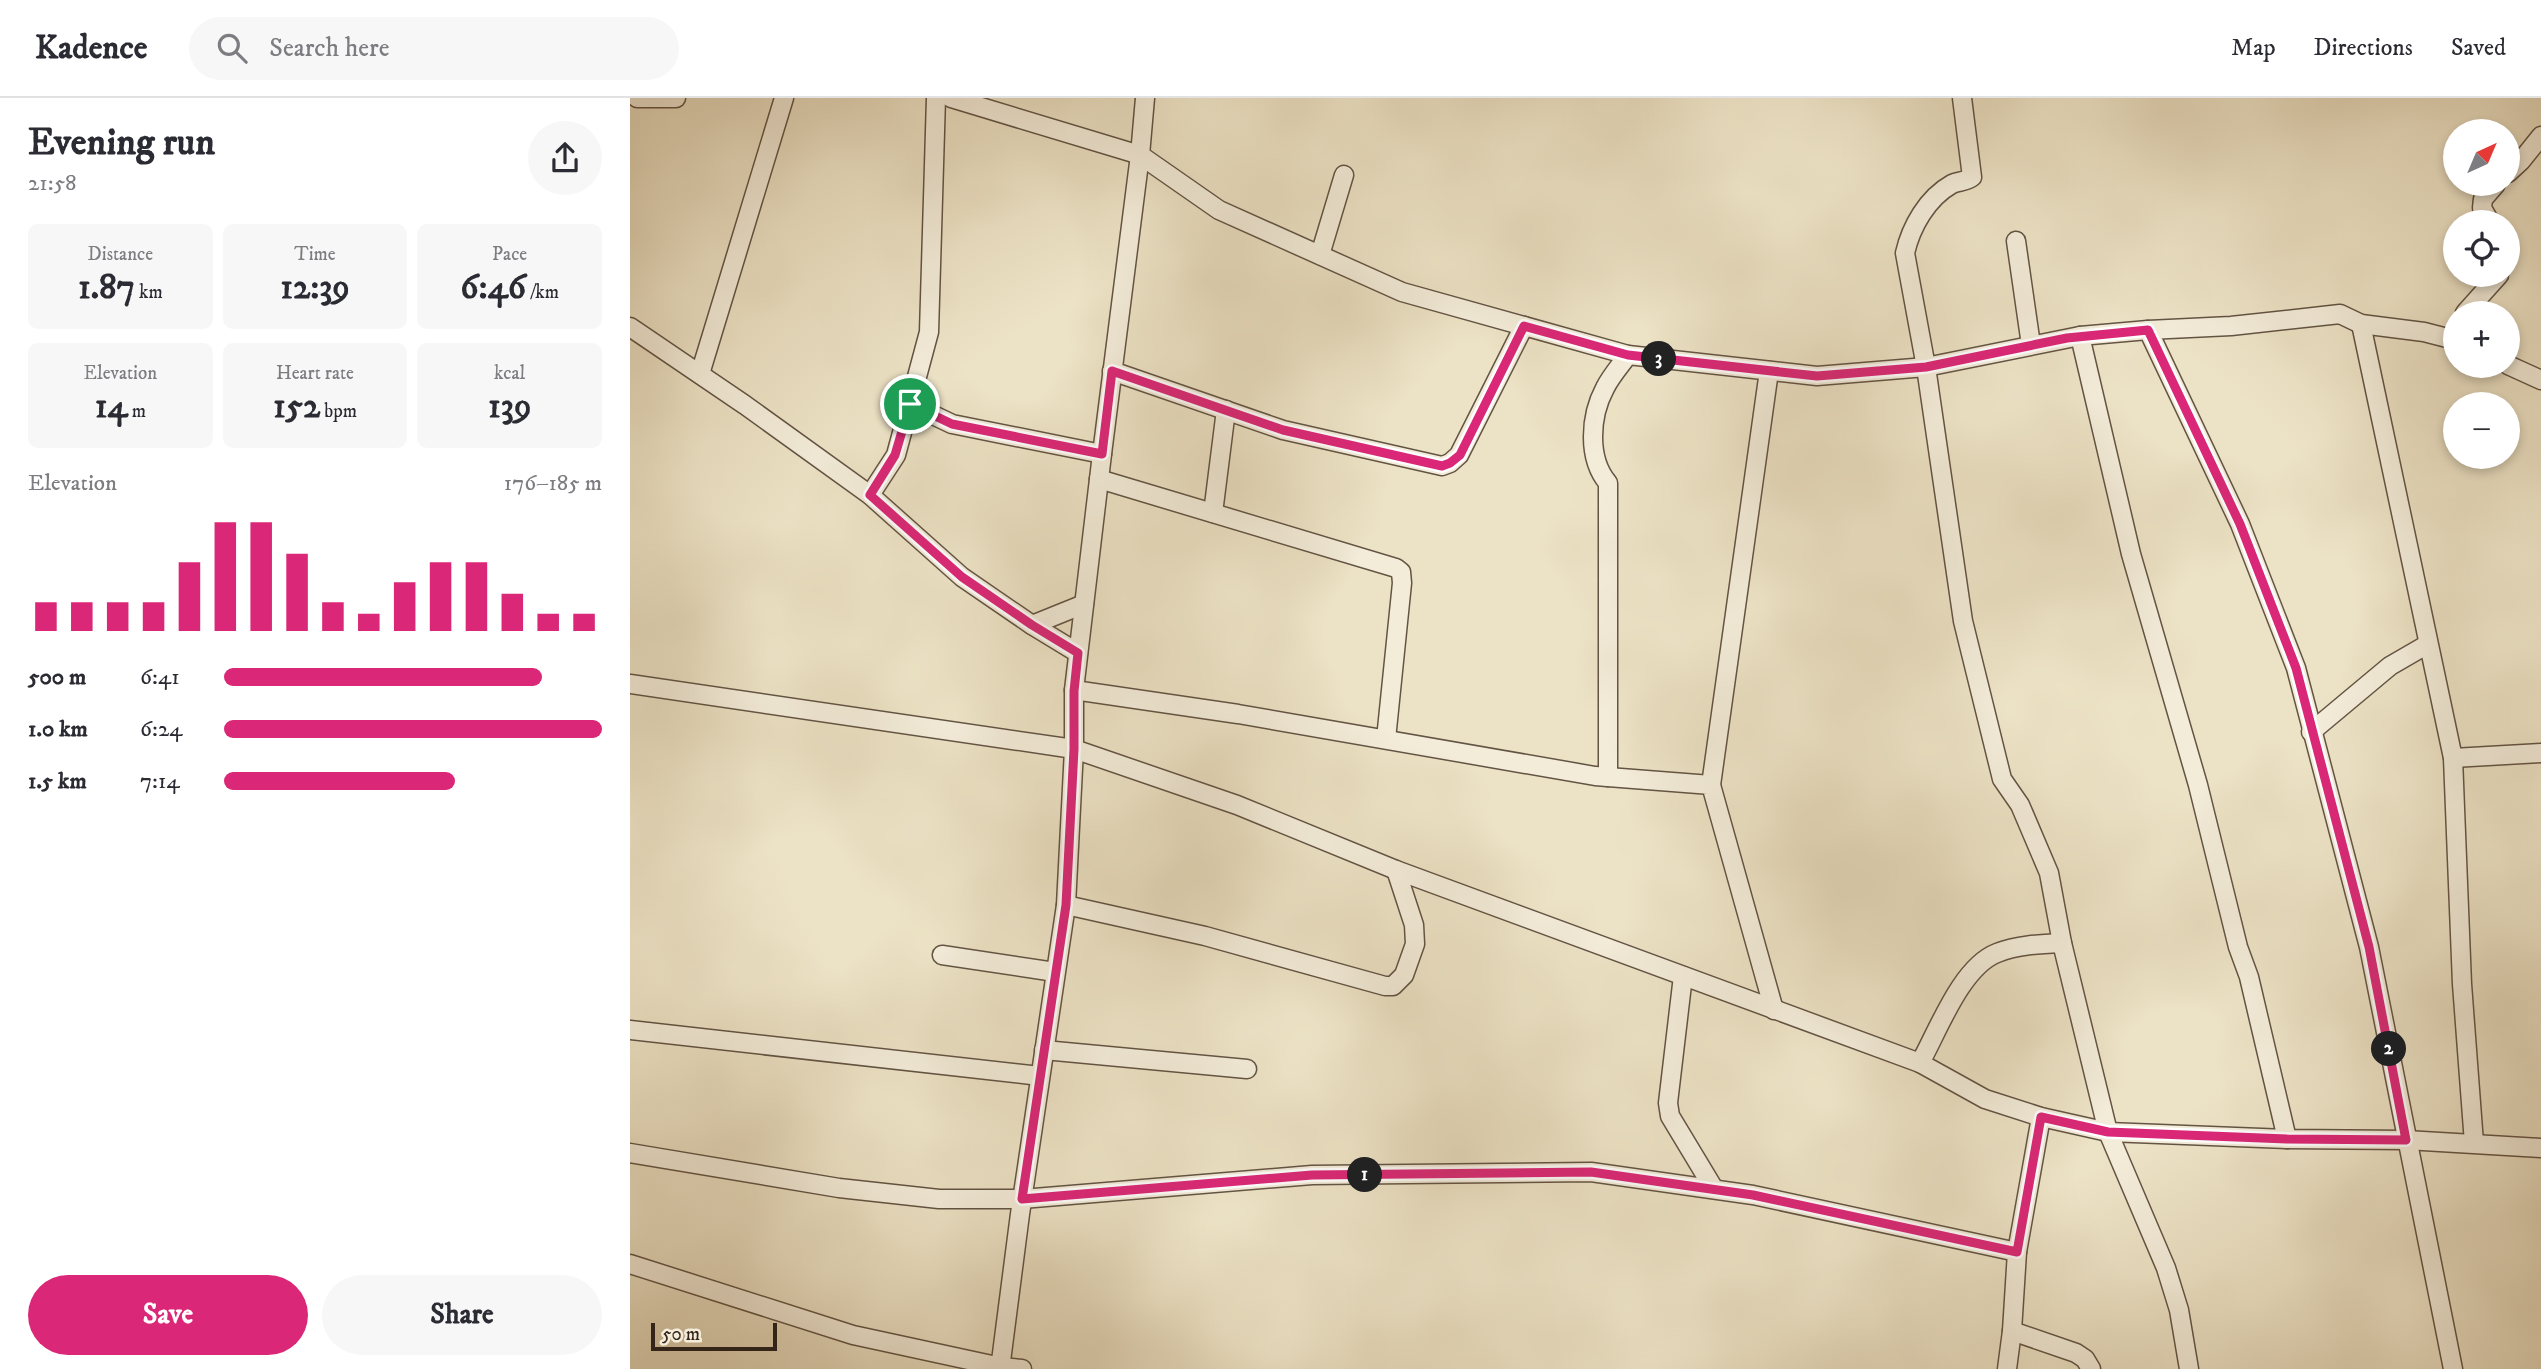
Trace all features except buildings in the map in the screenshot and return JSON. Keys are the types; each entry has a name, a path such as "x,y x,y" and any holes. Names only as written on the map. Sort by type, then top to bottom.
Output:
{"street":[{"path":"637,98 676,98"},
{"path":"700,374 784,98"},
{"path":"870,495 895,455 929,322 936,98"},
{"path":"951,98 1140,155 1219,210 1402,292 1628,355 1817,376 1926,367 2080,336 2231,326 2340,314 2361,324 2443,337"},
{"path":"1000,1368 1066,905 1074,749 1074,691 1140,155 1144,98"},
{"path":"1962,98 1972,177 1970,180 1952,184 1935,198 1917,219 1905,253 1926,367 1962,621 2002,779 2020,806 2049,873 2062,943 2108,1132 2166,1268 2179,1310 2189,1369"},
{"path":"2520,162 2541,136"},
{"path":"1320,256 1344,175"},
{"path":"2016,241 2031,345"},
{"path":"2476,301 2488,287"},
{"path":"2361,324 2453,758 2462,984 2474,1143"},
{"path":"1112,371 1283,430 1442,466 1460,455 1524,326"},
{"path":"630,327 870,495 962,577 1078,653"},
{"path":"2148,330 2240,524 2296,668 2369,947 2453,1369"},
{"path":"2080,336 2132,554 2198,785 2238,947 2249,977 2287,1139"},
{"path":"1608,777 1608,482 1595,462 1593,427 1604,389 1628,355"},
{"path":"2520,370 2541,380"},
{"path":"1769,371 1712,785 1774,1010"},
{"path":"910,404 952,424 1102,454"},
{"path":"1213,513 1226,410"},
{"path":"1099,479 1396,568 1401,572 1386,740"},
{"path":"1032,625 1084,604"},
{"path":"2311,732 2390,666 2428,644"},
{"path":"630,684 1074,749 1237,805 1396,870 1920,1063 1985,1099 2041,1117 2108,1132 2287,1139 2406,1140 2541,1148"},
{"path":"1074,691 1238,714 1608,777 1712,785"},
{"path":"2453,758 2541,753"},
{"path":"1066,905 1205,936 1393,986 1404,975 1415,944 1415,925 1396,870"},
{"path":"1920,1063 1967,978 1981,962 1996,953 2027,946 2062,943"},
{"path":"942,955 1055,972"},
{"path":"1683,976 1668,1104 1670,1116 1714,1189"},
{"path":"630,1030 1040,1076"},
{"path":"1044,1050 1247,1069"},
{"path":"2007,1369 2017,1252 2041,1117"},
{"path":"630,1153 839,1188 939,1199 1022,1199 1312,1175 1591,1172 1753,1195 2017,1252"},
{"path":"630,1264 853,1335 1000,1368 1022,1369"},
{"path":"2012,1331 2076,1353 2085,1359 2091,1369"}],"route":[{"path":"1524,326 1628,355 1817,376 1926,367 2067,338 2148,330 2240,524 2296,668 2369,947 2406,1140 2287,1139 2108,1132 2041,1117 2017,1252 1753,1195 1591,1172 1312,1175 1022,1199 1066,905 1074,749 1074,691 1078,653 962,577 870,495 891,465 902,438 910,404 952,424 1102,454 1112,371 1283,430 1442,466 1460,455 1524,326"}]}
